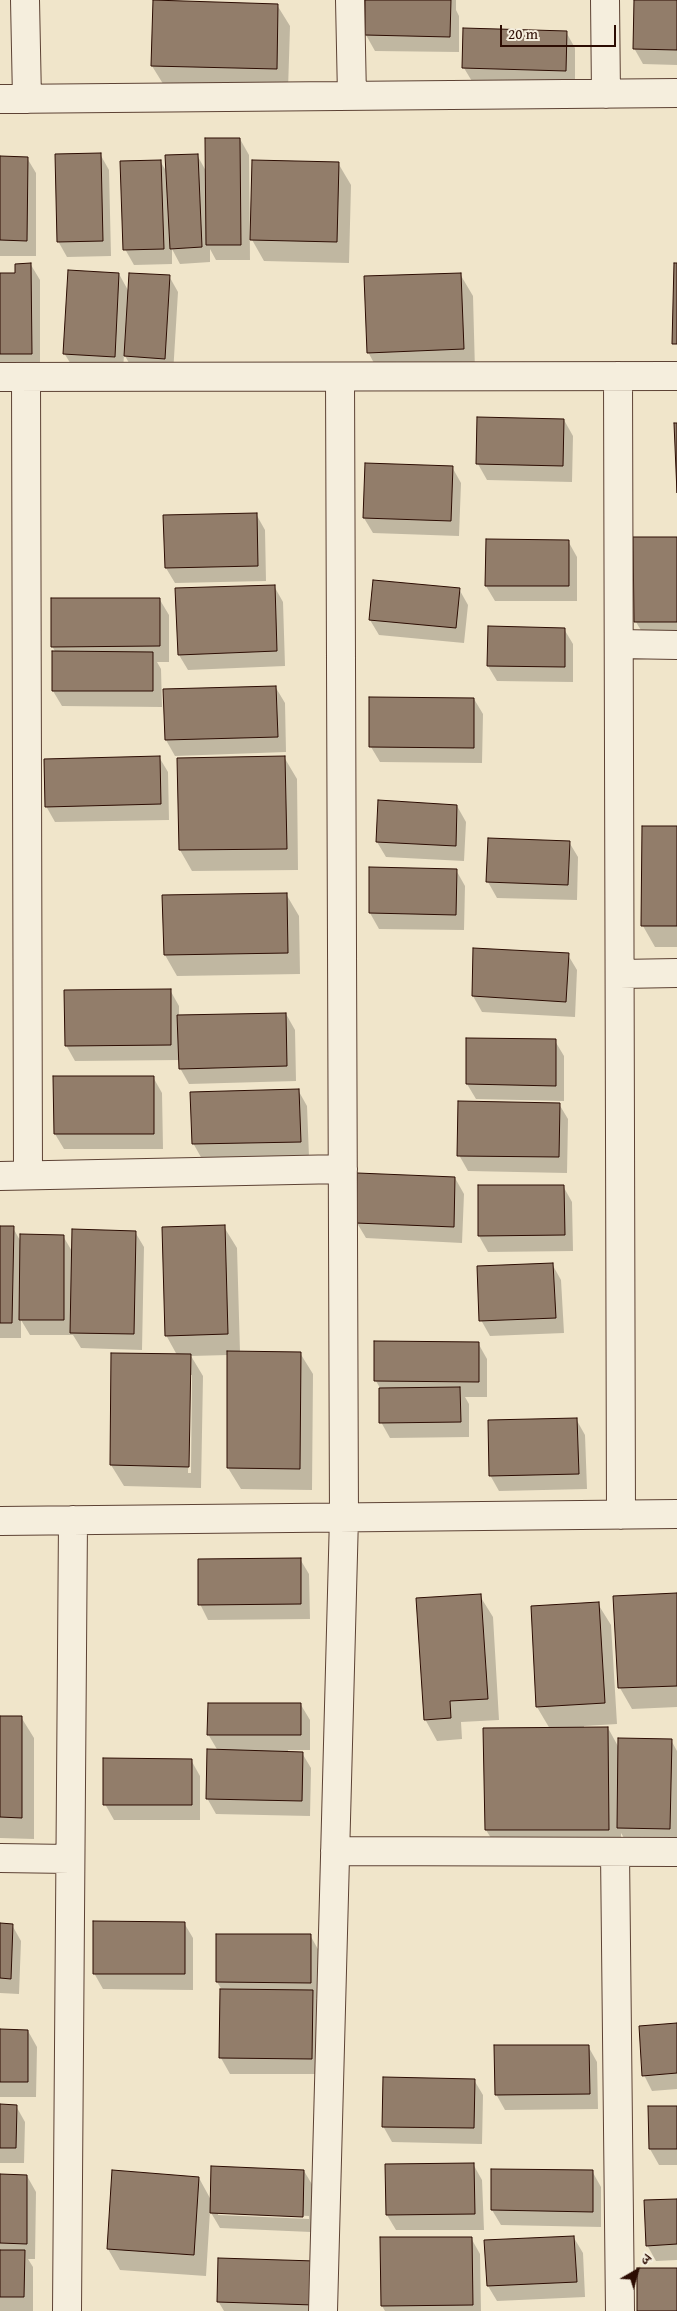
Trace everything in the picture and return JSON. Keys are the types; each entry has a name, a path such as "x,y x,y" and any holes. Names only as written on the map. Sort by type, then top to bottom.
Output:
{"street":[{"path":"25,0 27,99"},
{"path":"350,0 352,96"},
{"path":"605,0 606,94"},
{"path":"0,99 677,94"},
{"path":"618,376 621,1515"},
{"path":"28,1175 13,377 677,376"},
{"path":"323,2311 344,1517 340,377"},
{"path":"619,644 677,645"},
{"path":"620,974 677,973"},
{"path":"0,1176 343,1169"},
{"path":"0,1521 677,1514"},
{"path":"68,2311 73,1520"},
{"path":"335,1851 677,1852"},
{"path":"615,1852 620,2311"},
{"path":"0,1858 70,1859"}],"building":[{"path":"153,0 278,4 277,69 151,66"},
{"path":"365,0 451,0 450,37 365,35"},
{"path":"634,0 677,0 677,50 633,49"},
{"path":"463,28 567,31 566,71 462,68"},
{"path":"205,138 240,138 241,245 206,245"},
{"path":"101,153 103,241 57,242 55,154"},
{"path":"198,154 202,247 170,249 165,155"},
{"path":"0,156 28,157 27,241 0,240"},
{"path":"161,160 164,249 123,250 120,161"},
{"path":"252,160 339,162 337,242 250,240"},
{"path":"31,263 32,354 0,354 0,273 15,273 15,264"},
{"path":"674,263 677,263 677,344 672,344"},
{"path":"68,270 119,273 115,357 63,354"},
{"path":"129,273 170,275 165,359 124,356"},
{"path":"461,273 464,349 367,353 364,276"},
{"path":"477,417 564,419 563,466 476,464"},
{"path":"674,423 677,423 677,493"},
{"path":"365,463 453,466 451,521 363,518"},
{"path":"257,513 258,566 165,568 163,515"},
{"path":"633,537 677,537 677,622 634,622"},
{"path":"486,539 569,540 569,586 485,586"},
{"path":"373,580 460,588 456,628 369,620"},
{"path":"275,585 277,651 178,655 175,588"},
{"path":"51,598 160,598 160,646 51,647"},
{"path":"488,626 565,628 565,667 487,666"},
{"path":"52,651 153,652 153,691 52,691"},
{"path":"276,686 278,737 165,740 163,689"},
{"path":"369,697 474,698 474,748 369,747"},
{"path":"160,756 161,804 45,807 44,759"},
{"path":"285,756 287,849 179,850 177,758"},
{"path":"378,800 457,805 456,846 376,842"},
{"path":"642,826 677,826 677,926 641,926"},
{"path":"488,838 570,841 568,885 486,882"},
{"path":"369,867 457,869 456,915 369,913"},
{"path":"287,893 288,953 164,955 162,895"},
{"path":"473,948 569,953 566,1002 472,996"},
{"path":"171,989 171,1045 65,1046 64,990"},
{"path":"286,1013 287,1066 179,1069 177,1015"},
{"path":"466,1038 556,1039 556,1086 466,1084"},
{"path":"53,1076 154,1076 154,1134 54,1134"},
{"path":"299,1089 301,1142 192,1144 190,1092"},
{"path":"458,1101 560,1103 559,1157 457,1156"},
{"path":"357,1173 455,1177 454,1227 356,1223"},
{"path":"478,1185 564,1185 565,1235 478,1236"},
{"path":"225,1225 228,1334 165,1336 162,1227"},
{"path":"0,1226 14,1226 12,1323 0,1323"},
{"path":"72,1229 136,1231 134,1334 70,1333"},
{"path":"20,1234 64,1235 64,1320 19,1320"},
{"path":"553,1263 556,1318 479,1321 477,1266"},
{"path":"374,1341 479,1342 479,1382 374,1381"},
{"path":"227,1351 301,1352 300,1469 227,1468"},
{"path":"111,1353 191,1354 189,1467 110,1465"},
{"path":"460,1387 461,1422 379,1423 379,1388"},
{"path":"577,1418 579,1474 489,1476 488,1420"},
{"path":"301,1558 301,1604 198,1605 198,1559"},
{"path":"677,1593 677,1686 618,1688 613,1596"},
{"path":"481,1594 488,1699 450,1701 451,1718 424,1720 416,1598"},
{"path":"599,1602 605,1703 536,1707 531,1606"},
{"path":"208,1703 301,1703 301,1735 207,1735"},
{"path":"0,1716 22,1716 22,1818 0,1817"},
{"path":"608,1727 609,1830 485,1830 483,1728"},
{"path":"618,1738 672,1739 670,1829 617,1828"},
{"path":"207,1749 303,1752 302,1801 206,1799"},
{"path":"103,1758 192,1759 192,1805 103,1805"},
{"path":"93,1921 185,1922 185,1974 93,1974"},
{"path":"0,1923 13,1924 11,1979 0,1978"},
{"path":"216,1934 311,1934 311,1983 216,1982"},
{"path":"220,1989 313,1990 312,2059 219,2058"},
{"path":"677,2023 677,2073 642,2076 639,2026"},
{"path":"0,2029 28,2030 28,2082 0,2082"},
{"path":"494,2045 589,2045 590,2094 495,2095"},
{"path":"383,2077 475,2079 474,2128 382,2127"},
{"path":"0,2104 17,2105 16,2148 0,2148"},
{"path":"648,2106 677,2106 677,2149 649,2149"},
{"path":"474,2163 475,2214 386,2215 385,2164"},
{"path":"211,2166 304,2170 303,2217 210,2213"},
{"path":"491,2169 593,2170 593,2212 491,2210"},
{"path":"112,2170 199,2177 194,2255 107,2249"},
{"path":"0,2174 27,2175 27,2244 0,2243"},
{"path":"677,2199 677,2244 646,2246 644,2200"},
{"path":"574,2236 577,2282 487,2286 484,2240"},
{"path":"380,2237 472,2237 473,2305 381,2306"},
{"path":"0,2250 25,2250 24,2297 0,2297"},
{"path":"218,2258 315,2261 314,2305 217,2302"},
{"path":"637,2268 677,2268 677,2311 637,2311"}]}
